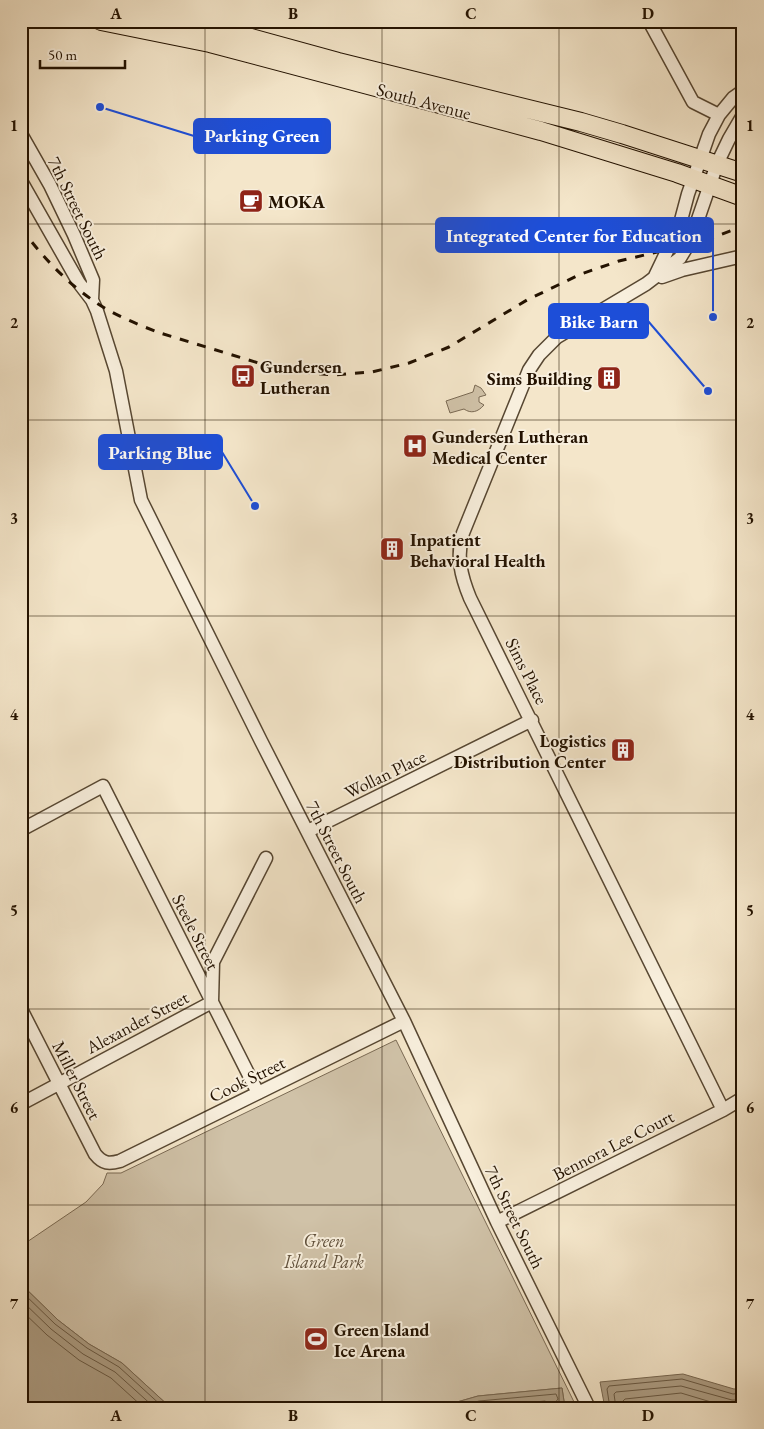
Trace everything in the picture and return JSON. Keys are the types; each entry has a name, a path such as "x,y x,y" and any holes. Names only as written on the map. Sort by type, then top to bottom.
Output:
{"highway":[{"name":"South Avenue","path":"101,21 210,43 541,131 628,157 743,197"},
{"name":"South Avenue","path":"189,21 338,62 581,122 743,173"}],"street":[{"path":"649,21 693,102 719,115"},
{"path":"650,280 680,224 688,194 709,134 719,115 733,98 743,91"},
{"name":"Sims Place","path":"723,1110 464,582 459,554 460,542 526,375 539,355 557,337 675,263 688,245 711,186 717,164 743,116"},
{"name":"7th Street South","path":"21,134 50,185 74,235 93,280 92,300"},
{"name":"7th Street South","path":"21,181 79,283 92,300 116,370 141,500 260,741 308,831 404,1021 497,1222 589,1408"},
{"name":"Sims Place","path":"650,280 682,270 743,256"},
{"name":"Wollan Place","path":"308,831 532,720"},
{"name":"Steele Street","path":"21,830 103,786 258,1093"},
{"name":"Alexander Street","path":"21,1104 212,1002 213,962 266,858"},
{"name":"Miller Street","path":"21,1009 95,1154 105,1163"},
{"name":"Cook Street","path":"105,1163 120,1161 404,1021"},
{"name":"Bennora Lee Court","path":"497,1222 723,1110 743,1098"}],"green space":[{"path":"475,385 481,388 486,395 479,397 479,402 484,405 474,412 464,409 450,413 446,401 473,392"},
{"name":"Green Island Park","path":"396,1040 577,1408 557,1408 564,1401 562,1388 478,1396 436,1408 171,1408 122,1363 89,1344 58,1320 21,1284 21,1246 86,1202 103,1184 107,1173 121,1173"}],"water":[{"path":"21,1284 58,1320 89,1344 122,1363 171,1408 21,1408"},
{"path":"683,1374 734,1389 743,1388 743,1408 605,1408 600,1382"},
{"path":"562,1388 564,1401 557,1408 436,1408 478,1396"}],"railway":[{"path":"21,228 71,284 98,304 124,318 160,333 275,368 333,375 372,372 409,363 449,347 527,300 581,274 619,261 704,241 743,226"}],"place":[{"name":"Parking Green","path":"100,107"},
{"name":"MOKA","path":"251,201"},
{"name":"Integrated Center for Education","path":"713,317"},
{"name":"Gundersen Lutheran","path":"243,376"},
{"name":"Sims Building","path":"609,378"},
{"name":"Bike Barn","path":"708,391"},
{"name":"Gundersen Lutheran Medical Center","path":"415,446"},
{"name":"Parking Blue","path":"255,506"},
{"name":"Inpatient Behavioral Health","path":"392,549"},
{"name":"Logistics Distribution Center","path":"623,750"},
{"name":"Green Island Ice Arena","path":"316,1339"}]}
